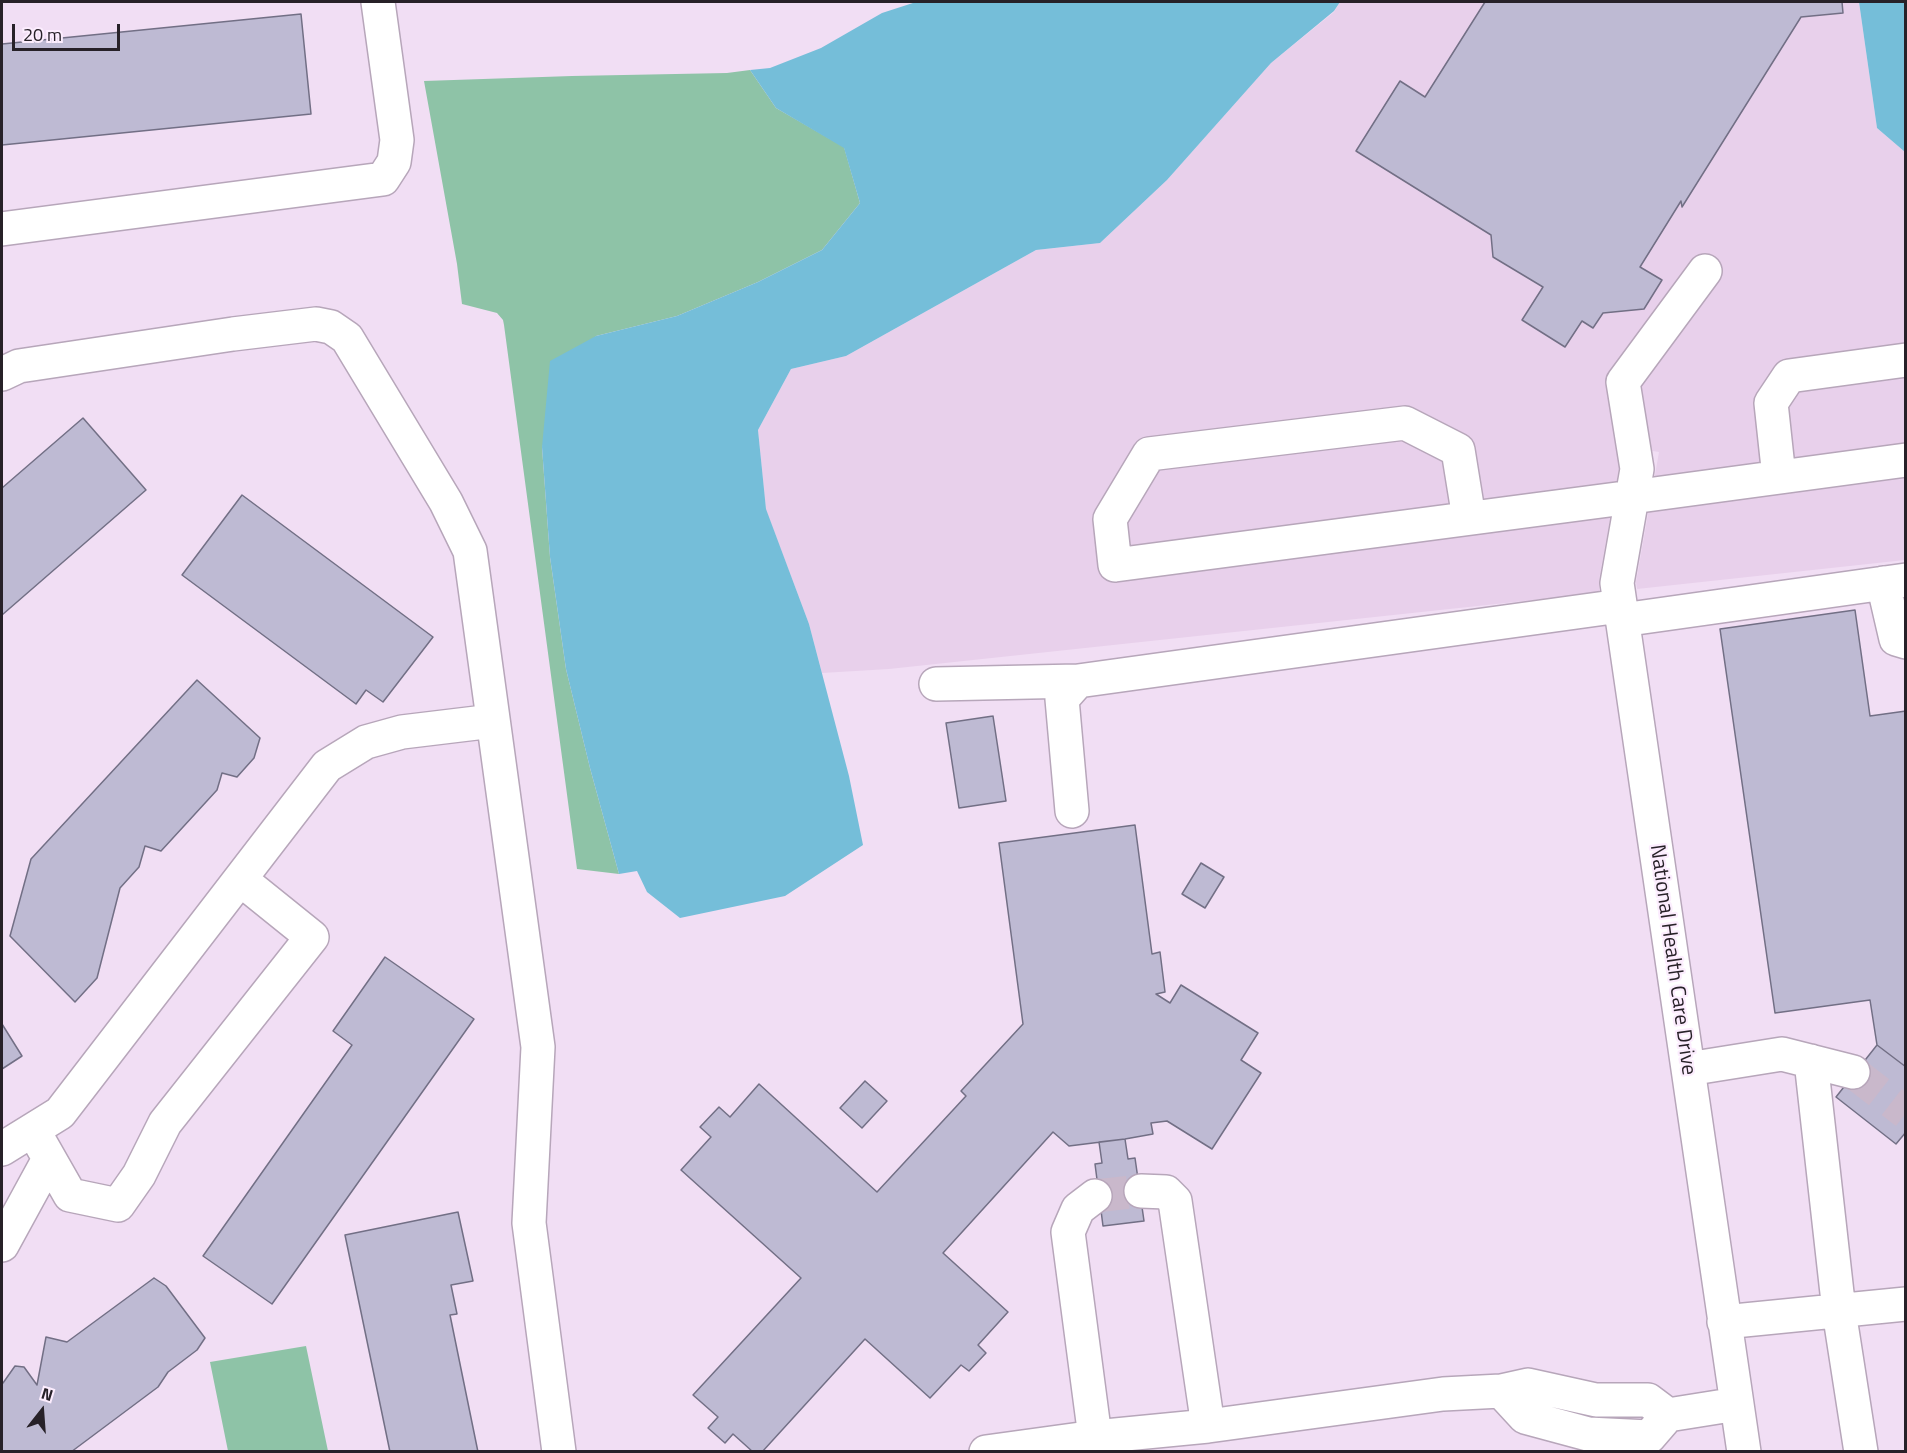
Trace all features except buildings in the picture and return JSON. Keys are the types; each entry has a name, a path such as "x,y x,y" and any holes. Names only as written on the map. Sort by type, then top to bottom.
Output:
{"street":[{"path":"2,229 383,179 394,162 397,140 378,2"},
{"name":"National Health Care Drive","path":"1705,271 1623,382 1635,483 1617,583 1744,1452"},
{"path":"2,374 19,366 30,364 233,334 316,324 331,327 347,338 446,502 470,551 538,1047 529,1223 559,1452"},
{"path":"1779,477 1771,403 1789,376 1905,360"},
{"path":"1469,518 1458,450 1405,423 1149,454 1110,519 1115,565 1469,518 1635,483 1779,477 1905,460"},
{"path":"936,684 1078,681 1621,613 1894,582 1896,639 1905,642"},
{"path":"1072,811 1062,699 1078,681"},
{"path":"2,1149 60,1113 327,765 366,742 402,732 493,721"},
{"path":"33,1130 70,1195 118,1205 139,1175 165,1123 312,937 240,879"},
{"path":"1688,1069 1782,1054 1853,1072"},
{"path":"1811,1061 1839,1311 1862,1452"},
{"path":"2,1245 49,1159"},
{"path":"1141,1191 1166,1192 1175,1201 1208,1426"},
{"path":"1095,1196 1078,1209 1068,1232 1095,1437"},
{"path":"1725,1322 1905,1304"},
{"path":"986,1452 1095,1437 1208,1426 1443,1394 1501,1392 1528,1385 1596,1400 1648,1400 1668,1415 1737,1404"}],"shaded area":[{"path":"1340,2 1859,2 1877,128 1905,152 1905,560 1637,589 1636,582 1659,452 1623,446 1599,580 1599,593 889,669 822,673 809,624 766,510 758,430 791,369 846,356 1036,250 1100,243 1167,180 1271,63 1334,12"}],"green space":[{"path":"750,70 776,108 844,147 860,203 822,250 758,282 677,316 596,336 542,447 550,557 566,669 619,874 577,869 504,325 497,313 462,304 424,81 727,73"},
{"path":"306,1346 328,1451 228,1451 210,1362"}],"water":[{"path":"916,2 1340,2 1334,11 1271,63 1167,180 1100,243 1036,250 846,356 791,369 758,430 766,509 809,624 849,776 863,845 785,896 680,918 647,892 637,871 619,874 566,669 550,557 542,447 550,361 596,336 677,316 758,282 822,250 860,203 844,148 776,108 750,70 770,68 821,48 882,13"},
{"path":"1859,2 1905,2 1905,152 1877,128"}],"tunnel":[{"path":"1853,1072 1906,1113"},
{"path":"1095,1196 1141,1191"}]}
